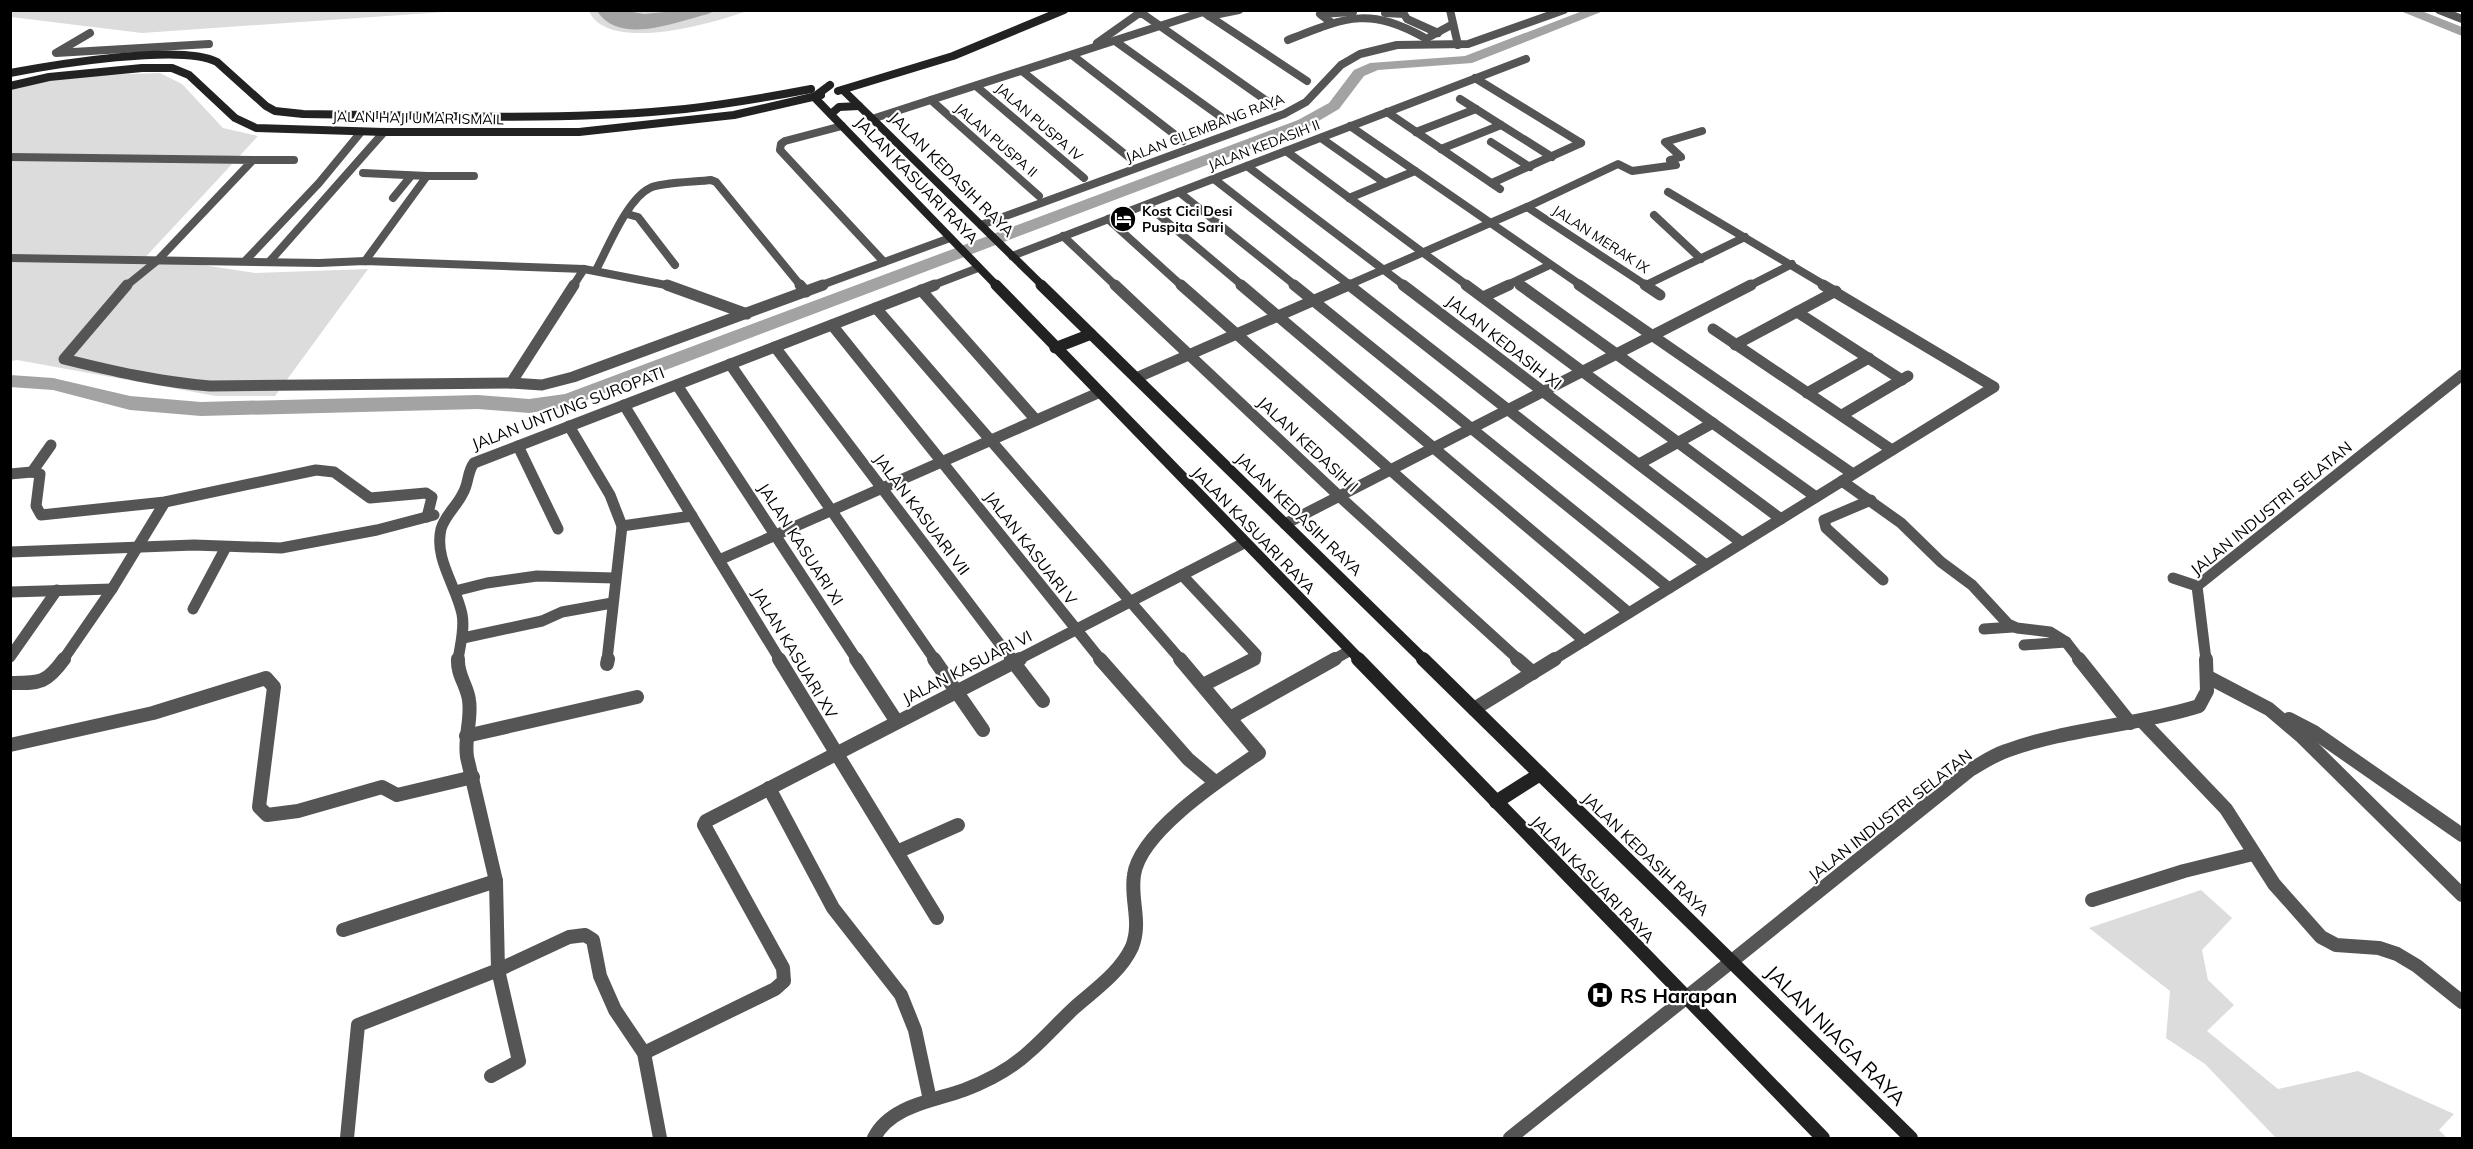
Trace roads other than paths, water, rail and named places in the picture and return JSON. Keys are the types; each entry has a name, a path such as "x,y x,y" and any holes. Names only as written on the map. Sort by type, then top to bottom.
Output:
{"main road":[{"path":"837,86 1010,29 1049,10"},
{"path":"814,97 819,91 939,60 1020,31 1064,10"},
{"name":"JALAN HAJI UMAR ISMAIL","path":"13,70 64,62 181,54 208,57 217,62 266,106 275,111 303,114 491,118 638,114 736,104 837,86"},
{"name":"JALAN HAJI UMAR ISMAIL","path":"10,86 49,77 142,68 172,68 189,75 235,118 256,128 361,132 579,132 734,115 814,97 837,86"},
{"name":"JALAN KEDASIH RAYA","path":"837,86 1732,961"},
{"name":"JALAN KASUARI RAYA","path":"814,97 1687,999"},
{"path":"831,114 839,107 859,106"},
{"path":"1055,348 1091,334"},
{"path":"1496,802 1540,774"},
{"name":"JALAN NIAGA RAYA","path":"1732,961 1911,1138"},
{"path":"1687,999 1823,1138"}],"street":[{"path":"872,119 933,102 1160,26 1204,13 1239,10"},
{"path":"1450,10 1458,45"},
{"name":"JALAN CILEMBANG RAYA","path":"982,227 1284,114 1306,102 1341,65 1360,54 1388,46 1458,45 1477,42 1564,10"},
{"path":"2439,10 2463,19"},
{"path":"1204,13 1307,81"},
{"path":"1332,23 1320,14 1402,13 1403,20 1427,39"},
{"path":"1086,50 1138,14 1146,15 1274,106"},
{"path":"1288,39 1352,17 1403,20 1438,33"},
{"path":"1417,45 1453,24"},
{"path":"90,33 56,52 209,44"},
{"path":"1115,41 1228,123"},
{"path":"73,43 111,49"},
{"path":"64,62 71,53"},
{"path":"1072,55 1184,141"},
{"name":"JALAN KEDASIH II","path":"1010,254 1147,205 1526,59"},
{"path":"1022,71 1131,159"},
{"path":"1387,112 1496,186 1581,143 1475,78"},
{"name":"JALAN PUSPA IV","path":"976,86 1084,178"},
{"path":"1460,99 1552,157"},
{"name":"JALAN PUSPA II","path":"933,102 1038,196"},
{"path":"1416,132 1476,109"},
{"path":"1441,149 1501,125"},
{"path":"842,126 785,141 781,144 780,150 884,262"},
{"path":"1350,126 1652,336 1847,478 1901,523 1941,562 1972,585 2013,627"},
{"path":"1136,378 1527,207 1618,164 1632,171 1676,165 1670,160 1681,157 1665,142 1702,131"},
{"path":"246,260 319,183 361,132"},
{"path":"270,261 384,132"},
{"path":"1321,138 1385,183"},
{"path":"1491,142 1530,167"},
{"path":"1509,153 1532,144"},
{"path":"1286,151 1781,519"},
{"path":"10,157 294,160"},
{"path":"253,160 158,260 120,293 64,359 115,372 174,383 210,386 511,383 542,385 573,377 884,262 952,240"},
{"path":"358,161 372,163 363,174 474,176"},
{"name":"JALAN KEDASIH XI","path":"1247,166 1742,543"},
{"path":"1349,198 1415,171"},
{"path":"393,198 411,176"},
{"path":"365,261 427,176"},
{"path":"1214,179 1706,565"},
{"path":"596,270 627,214 644,191 651,187 714,181 806,292"},
{"path":"1179,192 1669,588"},
{"path":"1474,709 1994,387 1792,264 1668,192"},
{"path":"1147,205 1629,613"},
{"name":"JALAN MERAK IX","path":"1527,207 1660,295"},
{"path":"627,214 638,216 675,265"},
{"path":"1654,215 1701,259"},
{"path":"1108,219 1236,335 1584,641"},
{"name":"JALAN KEDASIH I","path":"1063,236 1339,496 1533,673"},
{"path":"1646,285 1744,237"},
{"path":"10,258 365,261 584,269 668,285 747,314"},
{"path":"1285,524 1792,264"},
{"path":"1483,297 1550,265"},
{"name":"JALAN UNTUNG SUROPATI","path":"490,1076 519,1061 498,970 496,881 468,762 466,736 469,713 468,694 458,672 463,638 462,614 441,558 440,535 447,513 466,488 468,469 474,463 977,267"},
{"path":"511,383 584,269"},
{"path":"1516,282 1816,497"},
{"path":"921,290 1036,420"},
{"path":"1735,345 1836,291"},
{"path":"874,1138 875,1131 888,1119 930,1100 965,1089 1014,1064 1116,968 1135,941 1138,924 1133,878 1137,863 1145,849 1161,831 1215,782 1259,753 1131,601 876,308"},
{"path":"1797,312 1905,378 1842,415"},
{"name":"JALAN KASUARI V","path":"832,325 1075,630 1188,759 1215,782"},
{"path":"1713,329 1892,450"},
{"name":"JALAN KASUARI VII","path":"775,347 1043,701"},
{"path":"1807,393 1869,358"},
{"path":"730,364 983,730"},
{"name":"JALAN INDUSTRI SELATAN","path":"1510,1138 1687,999 1970,770 2008,749 2064,734 2136,722 2199,706 2206,691 2208,677 2197,586 2463,375"},
{"name":"JALAN KASUARI XI","path":"677,385 897,722"},
{"path":"719,560 1098,393"},
{"name":"JALAN KASUARI XV","path":"624,405 936,918"},
{"path":"1639,464 1713,423"},
{"path":"569,426 610,495 622,526 607,664"},
{"path":"32,472 51,445"},
{"path":"518,446 558,529"},
{"path":"10,474 32,472 40,474 42,483 35,501 37,511 41,515 165,502 316,470 334,472 370,498 426,493 432,497 427,517"},
{"path":"1871,500 1824,520 1826,528 1883,580"},
{"path":"10,683 39,683 48,680 112,590 165,502"},
{"path":"10,552 194,545 281,548 377,531 447,513"},
{"path":"622,526 692,516"},
{"path":"27,551 36,541"},
{"name":"JALAN KASUARI VI","path":"644,1053 775,989 784,981 783,968 704,825 706,820 1244,543"},
{"path":"194,609 226,547"},
{"path":"1182,574 1256,654 1255,658 1203,685"},
{"path":"455,591 487,583 537,576 615,579"},
{"path":"2173,578 2197,586"},
{"path":"10,657 57,590"},
{"path":"10,592 112,590"},
{"path":"463,638 542,621 562,612 612,603"},
{"path":"1984,629 2013,627 2050,632 2066,642 2136,722 2226,809 2237,823 2253,854 2284,896 2323,939 2332,944 2385,949 2397,954 2463,1002"},
{"path":"2024,645 2066,642"},
{"path":"1230,718 1349,651"},
{"path":"2208,677 2314,732 2463,835"},
{"path":"10,745 153,713 266,678 274,687 274,702 268,726 259,807 267,815 298,810 381,787 397,795 473,777"},
{"path":"466,736 637,697"},
{"path":"2269,709 2342,774 2463,896"},
{"path":"769,788 823,890 845,925 891,978 901,994 913,1025 930,1100"},
{"path":"897,852 958,825"},
{"path":"2092,900 2184,871 2253,854"},
{"path":"343,930 496,881"},
{"path":"347,1138 358,1025 498,970 569,937 585,935 593,940 600,976 615,1010 644,1053 660,1138"}],"waterway":[{"path":"10,381 53,384 130,403 201,409 478,402 529,406 568,400 1304,123 1334,106 1359,73 1375,66 1467,60 1599,10"},
{"path":"2405,10 2462,32"}],"place":[{"name":"Kost Cici Desi Puspita Sari","path":"1123,219"},
{"name":"RS Harapan","path":"1600,995"}]}
